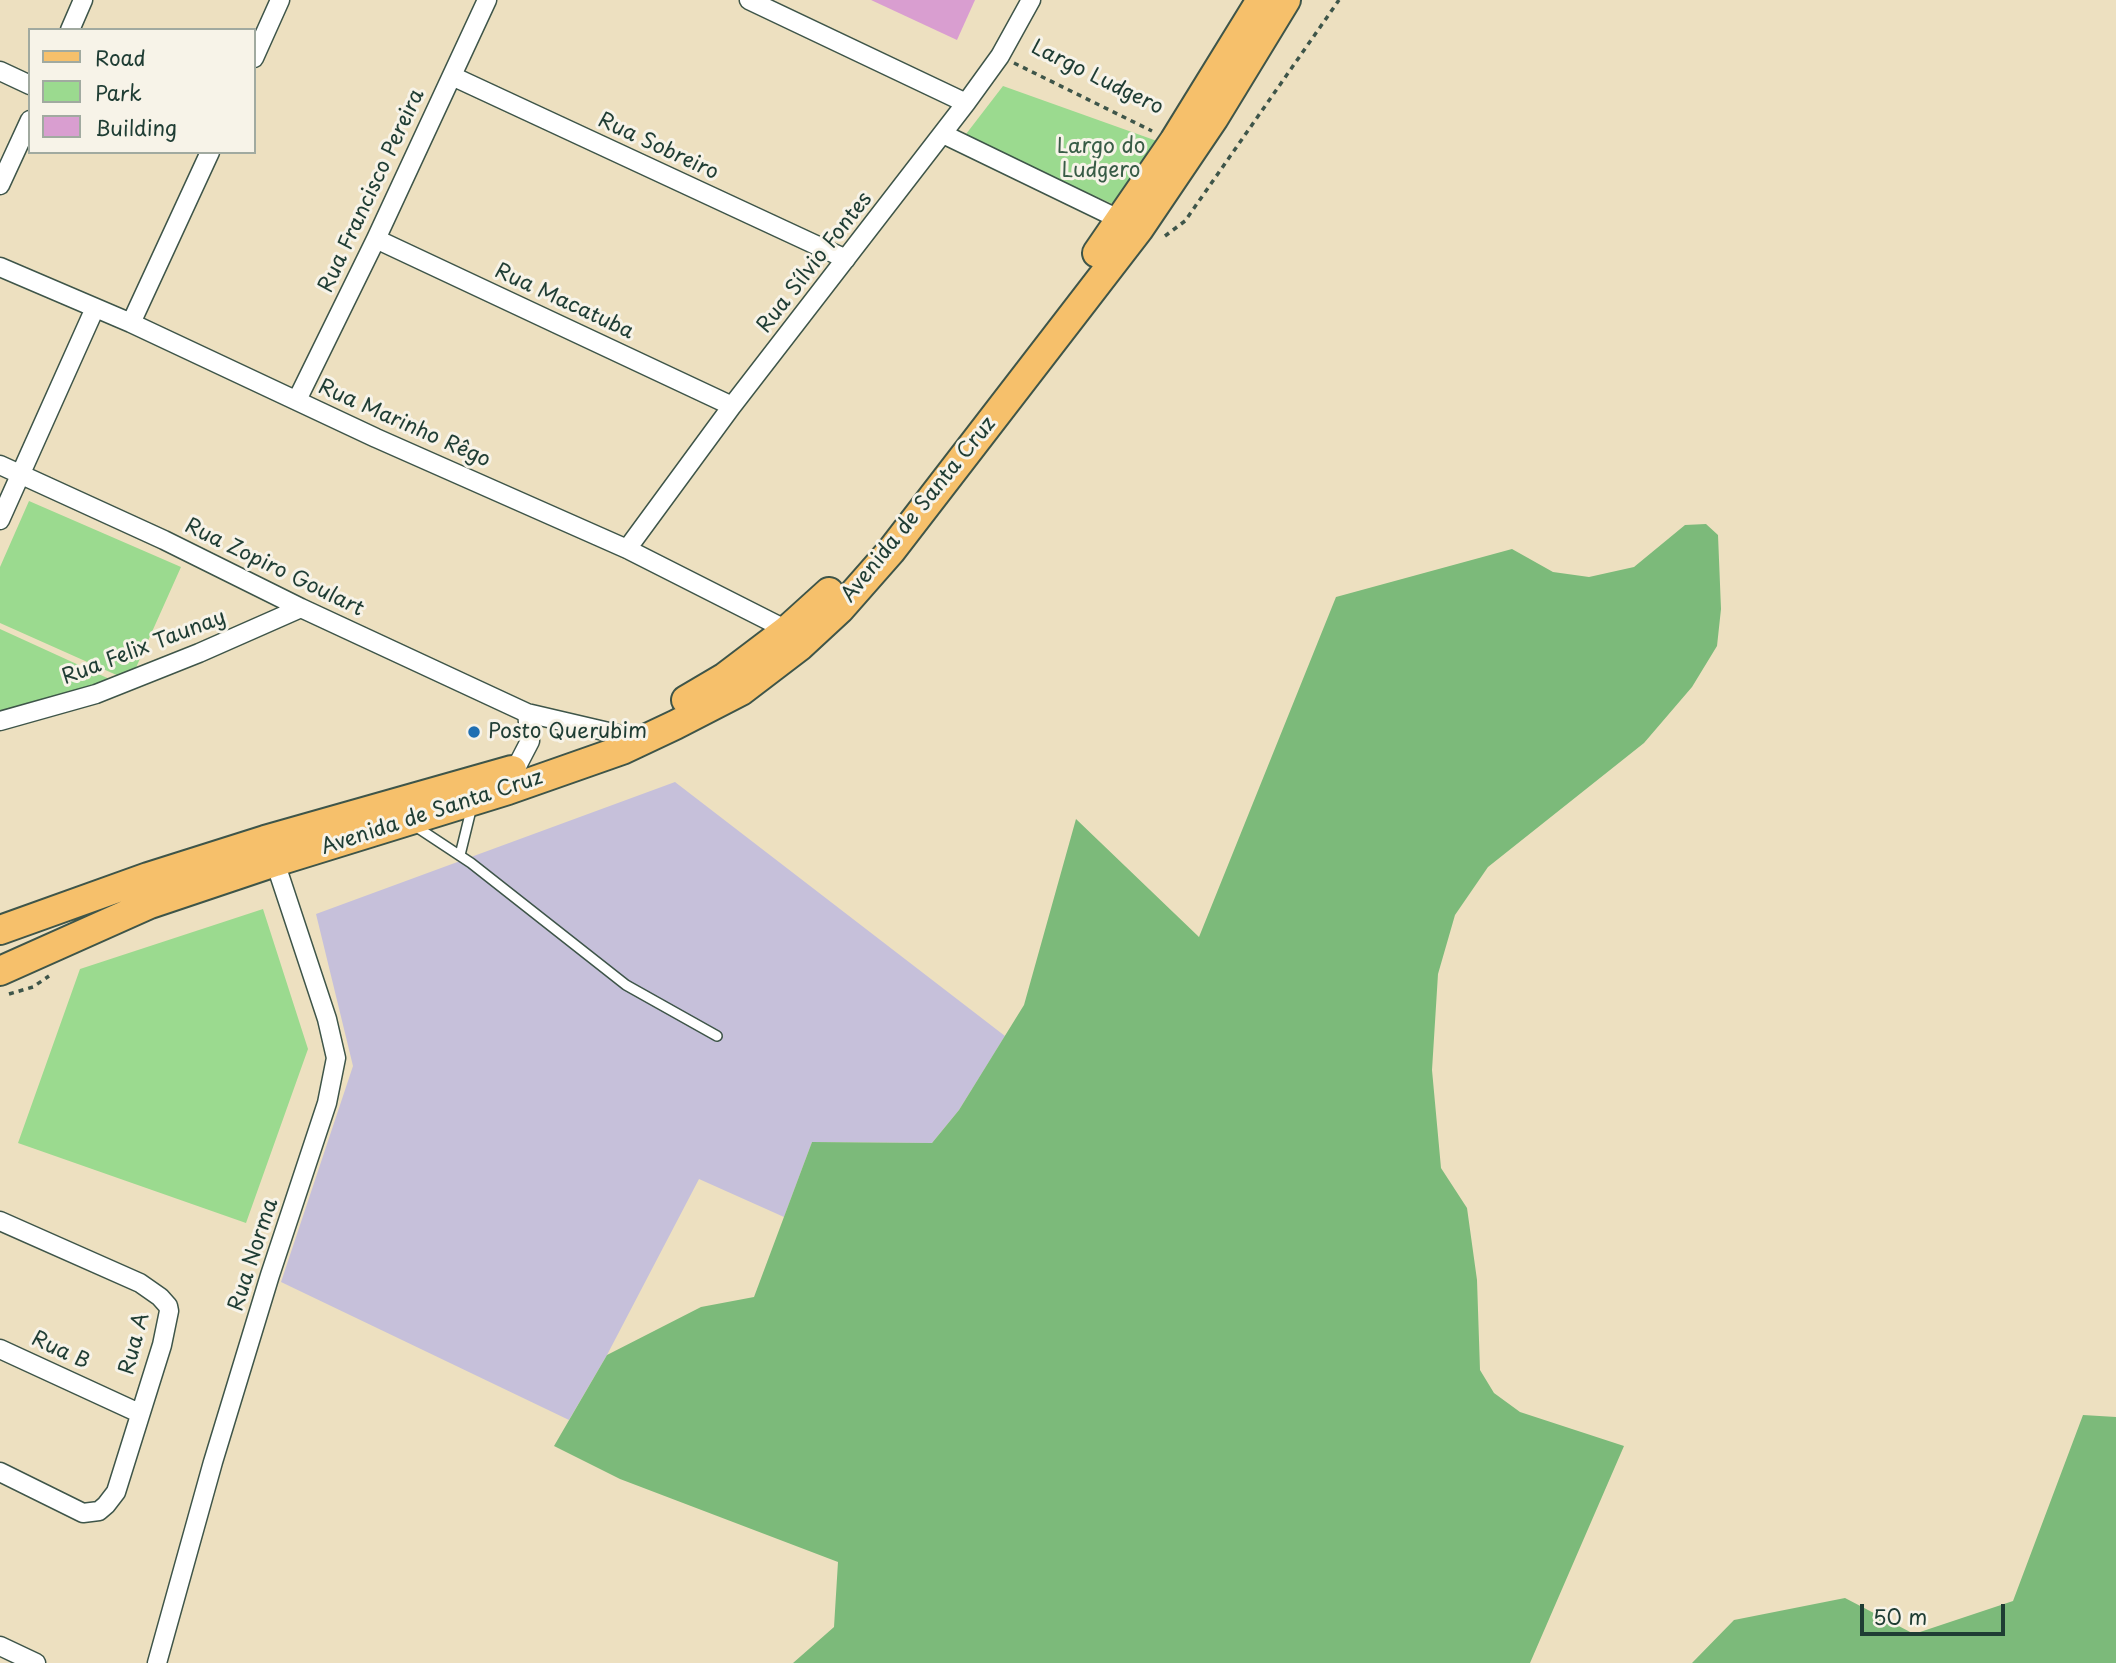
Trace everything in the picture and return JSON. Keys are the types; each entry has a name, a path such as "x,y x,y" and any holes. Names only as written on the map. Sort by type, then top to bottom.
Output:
{"main road":[{"name":"Avenida de Santa Cruz","path":"0,971 150,904 275,862 474,801 622,750 741,691 800,646 840,608 891,551 1131,224 1174,141 1261,0"},
{"name":"Avenida de Santa Cruz","path":"0,930 148,877 252,844 516,768 617,734 666,712 725,677 787,630 822,599 866,552 1214,118 1286,0"},
{"path":"1260,42 1284,17 1306,0"}],"street":[{"path":"71,28 83,0"},
{"path":"256,54 280,0"},
{"name":"Rua Francisco Pereira","path":"297,400 376,239 487,0"},
{"path":"749,0 966,103"},
{"name":"Rua Sílvio Fontes","path":"627,549 732,406 966,103 1000,56 1031,0"},
{"path":"0,71 28,84"},
{"name":"Rua Sobreiro","path":"452,76 846,259"},
{"path":"0,186 28,124"},
{"path":"943,134 1131,224"},
{"path":"131,323 209,154"},
{"name":"Rua Macatuba","path":"376,239 732,406"},
{"name":"Rua Marinho Rêgo","path":"0,267 131,323 627,549 787,630"},
{"path":"0,520 95,308"},
{"name":"Rua Zopiro Goulart","path":"0,465 527,713 617,734"},
{"name":"Rua Felix Taunay","path":"0,721 96,694 301,608"},
{"path":"516,768 530,741 527,713"},
{"name":"Rua Norma","path":"157,1663 221,1435 327,1103 336,1058 327,1019 275,862"},
{"name":"Rua A","path":"0,1221 140,1283 168,1306 168,1322 117,1492 107,1505 99,1511 83,1513 0,1472"},
{"name":"Rua B","path":"0,1349 139,1413"},
{"path":"0,1646 36,1663"}],"lane":[{"path":"460,855 474,801"},
{"path":"407,821 460,855 626,985 717,1036"}],"path":[{"name":"Largo Ludgero","path":"1000,56 1174,141"}],"shaded area":[{"path":"675,782 1005,1036 959,1110 932,1143 812,1142 784,1217 699,1179 607,1355 569,1420 281,1282 353,1066 316,914"}],"green space":[{"name":"Largo do Ludgero","path":"1003,86 1157,141 1115,205 963,138"},
{"path":"29,501 181,567 130,681 0,623 0,567"},
{"path":"1706,524 1718,535 1721,609 1717,646 1692,687 1644,743 1488,867 1455,915 1438,974 1432,1070 1441,1168 1467,1208 1477,1280 1480,1370 1494,1393 1520,1412 1624,1446 1530,1663 793,1663 834,1627 838,1562 620,1479 554,1446 607,1355 701,1307 754,1297 812,1142 932,1143 959,1110 1024,1005 1076,819 1199,937 1336,597 1512,549 1553,572 1589,577 1634,567 1685,525"},
{"path":"0,629 116,682 0,717"},
{"path":"263,909 308,1049 246,1223 18,1143 80,969"},
{"path":"2083,1415 2116,1417 2116,1663 1692,1663 1734,1620 1845,1598 1914,1634 2013,1601"}],"building":[{"path":"871,0 975,0 957,40"}],"place":[{"name":"Posto Querubim","path":"474,732"}]}
